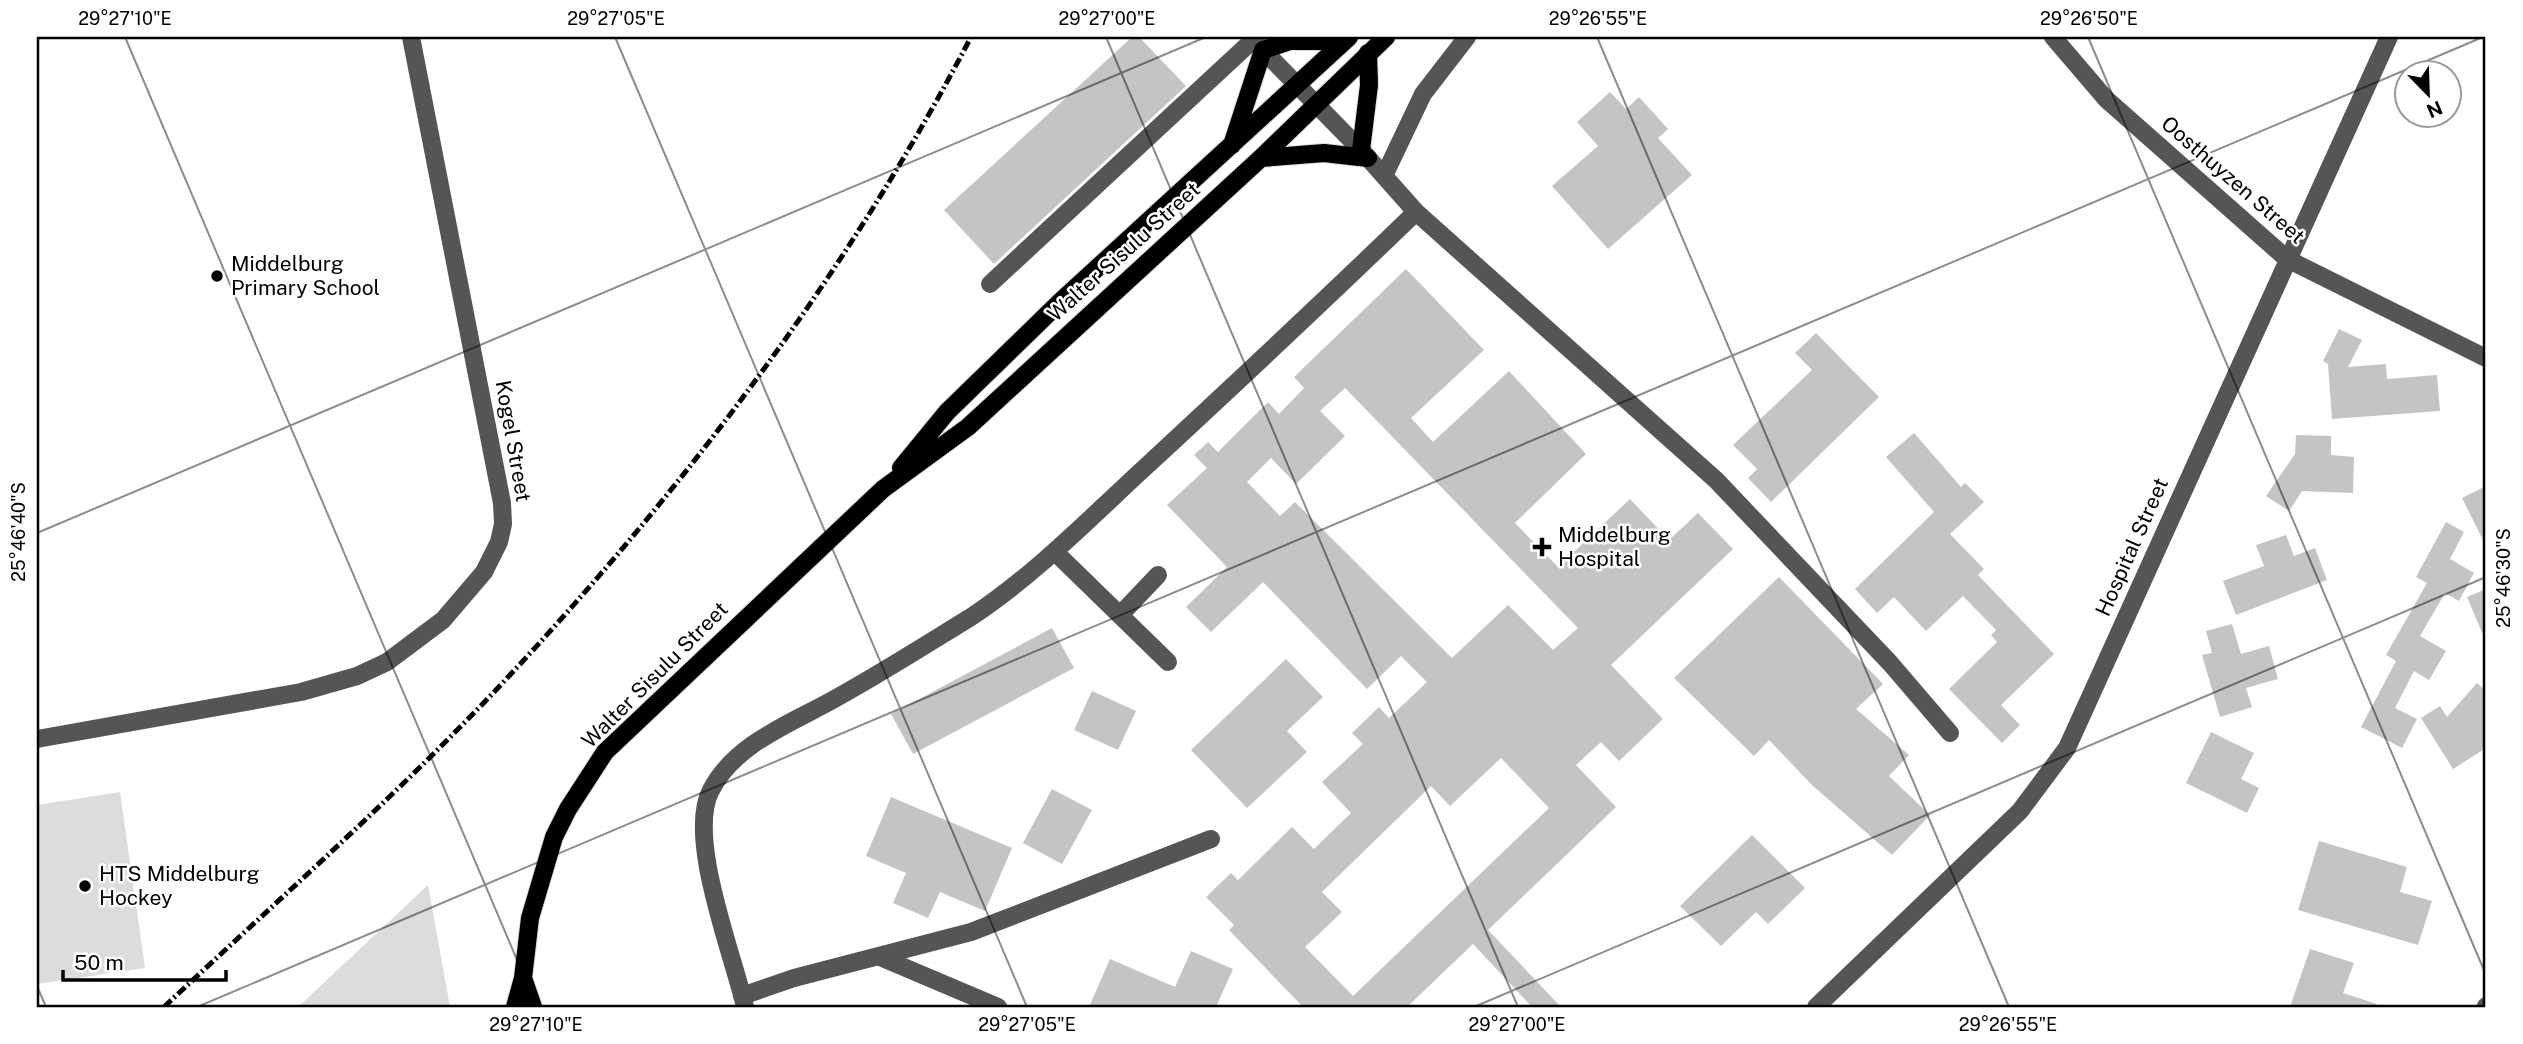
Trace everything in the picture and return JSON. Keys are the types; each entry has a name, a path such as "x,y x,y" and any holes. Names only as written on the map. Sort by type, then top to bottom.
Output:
{"main road":[{"name":"Walter Sisulu Street","path":"514,1007 523,978 530,918 554,837 568,809 605,752 646,709 883,489 968,427 1261,158 1386,37"},
{"name":"Walter Sisulu Street","path":"883,489 956,403 1060,302 1231,148 1296,82 1346,39"},
{"path":"1231,148 1258,42 1346,39"},
{"path":"1261,158 1324,153 1364,154 1369,85 1368,53"},
{"path":"523,978 533,1007"}],"street":[{"name":"Kogel Street","path":"37,739 301,692 357,676 412,646 443,620 493,556 503,524 498,476 411,37"},
{"path":"1384,176 1423,94 1467,37"},
{"name":"Oosthuyzen Street","path":"2053,37 2106,99 2287,259 2486,358"},
{"name":"Hospital Street","path":"1816,1007 2020,811 2067,748 2389,37"},
{"path":"990,284 1258,42 1416,212 1716,480 1889,663 1950,733"},
{"path":"1211,839 1016,916 880,957 794,978 743,1002 710,875 702,818 709,793 734,758 973,615 1055,552 1416,212"},
{"path":"1055,552 1168,662"},
{"path":"1120,615 1158,575"},
{"path":"880,957 998,1007"}],"shaded area":[{"name":"HTS Middelburg Hockey","path":"120,792 145,968 37,984 37,805"},
{"path":"428,885 450,1007 298,1007"}],"building":[{"path":"1132,37 1139,37 1186,86 994,264 944,210"},
{"path":"1610,92 1626,109 1639,97 1668,129 1658,138 1692,175 1608,249 1552,186 1598,146 1577,122"},
{"path":"1406,269 1484,350 1411,418 1433,442 1509,371 1586,454 1515,523 1558,567 1630,499 1669,540 1698,513 1733,549 1611,665 1663,719 1619,761 1601,742 1576,765 1616,807 1488,930 1561,1007 1532,1007 1473,944 1407,1007 1303,1007 1229,930 1234,925 1206,897 1231,873 1238,880 1292,827 1314,849 1351,813 1322,782 1363,744 1352,733 1379,707 1389,718 1427,682 1401,656 1367,689 1263,582 1211,632 1186,607 1227,567 1167,505 1207,468 1194,455 1208,442 1218,452 1268,402 1279,414 1304,388 1294,377","holes":["1345,388 1578,628 1553,650 1508,605 1452,658 1295,502 1280,516 1247,482 1271,458 1296,484 1345,436 1320,411","1501,758 1549,808 1353,996 1305,947 1342,912 1322,892 1431,786 1450,806"]},
{"path":"2339,329 2362,340 2348,367 2386,364 2387,379 2437,375 2440,411 2332,419 2328,364 2323,361"},
{"path":"1816,333 1879,397 1771,502 1748,478 1757,469 1733,445 1812,370 1795,353"},
{"path":"1914,433 1961,487 1965,483 1984,502 1950,534 1984,569 1978,575 2054,654 2001,705 2020,725 2002,743 1949,689 1997,642 1991,635 1996,630 1963,596 1926,631 1894,597 1877,613 1855,589 1934,512 1886,457"},
{"path":"2296,435 2331,436 2331,455 2354,457 2353,493 2302,491 2289,511 2266,496 2295,454"},
{"path":"2486,486 2486,546 2462,498"},
{"path":"2446,522 2464,532 2450,559 2474,573 2459,601 2445,593 2420,636 2446,651 2429,680 2414,671 2395,708 2417,719 2402,748 2361,727 2396,661 2386,655 2427,583 2416,577"},
{"path":"2286,535 2294,556 2315,548 2327,580 2236,615 2223,581 2264,566 2256,545"},
{"path":"1779,577 1883,684 1856,709 1909,755 1889,776 1930,815 1892,855 1812,785 1769,740 1754,756 1674,678"},
{"path":"2486,589 2486,642 2467,597"},
{"path":"2232,624 2241,654 2269,646 2278,679 2246,688 2252,707 2220,717 2202,655 2212,653 2206,631"},
{"path":"1052,628 1074,668 913,754 891,714"},
{"path":"1286,659 1323,697 1287,731 1307,752 1247,808 1191,750"},
{"path":"2477,683 2486,691 2486,748 2453,769 2421,718 2440,706 2447,717"},
{"path":"1092,691 1136,711 1118,750 1074,730"},
{"path":"2211,732 2254,753 2241,779 2259,788 2247,813 2186,783"},
{"path":"1052,789 1092,810 1062,864 1023,843"},
{"path":"891,797 1012,848 985,911 940,892 928,918 893,903 906,873 866,856"},
{"path":"1752,835 1805,888 1768,924 1756,912 1721,946 1680,906"},
{"path":"2319,841 2407,867 2400,892 2432,901 2418,945 2298,910"},
{"path":"2310,949 2354,963 2343,993 2377,1004 2376,1007 2290,1007"},
{"path":"1191,951 1233,969 1216,1007 1089,1007 1110,959 1175,987"}],"railway":[{"path":"164,1007 383,803 468,719 576,603 640,528 762,372 819,291 924,124 971,37"}],"place":[{"name":"Middelburg Primary School","path":"217,276"},
{"name":"Middelburg Hospital","path":"1542,547"},
{"name":"HTS Middelburg Hockey","path":"85,886"}]}
